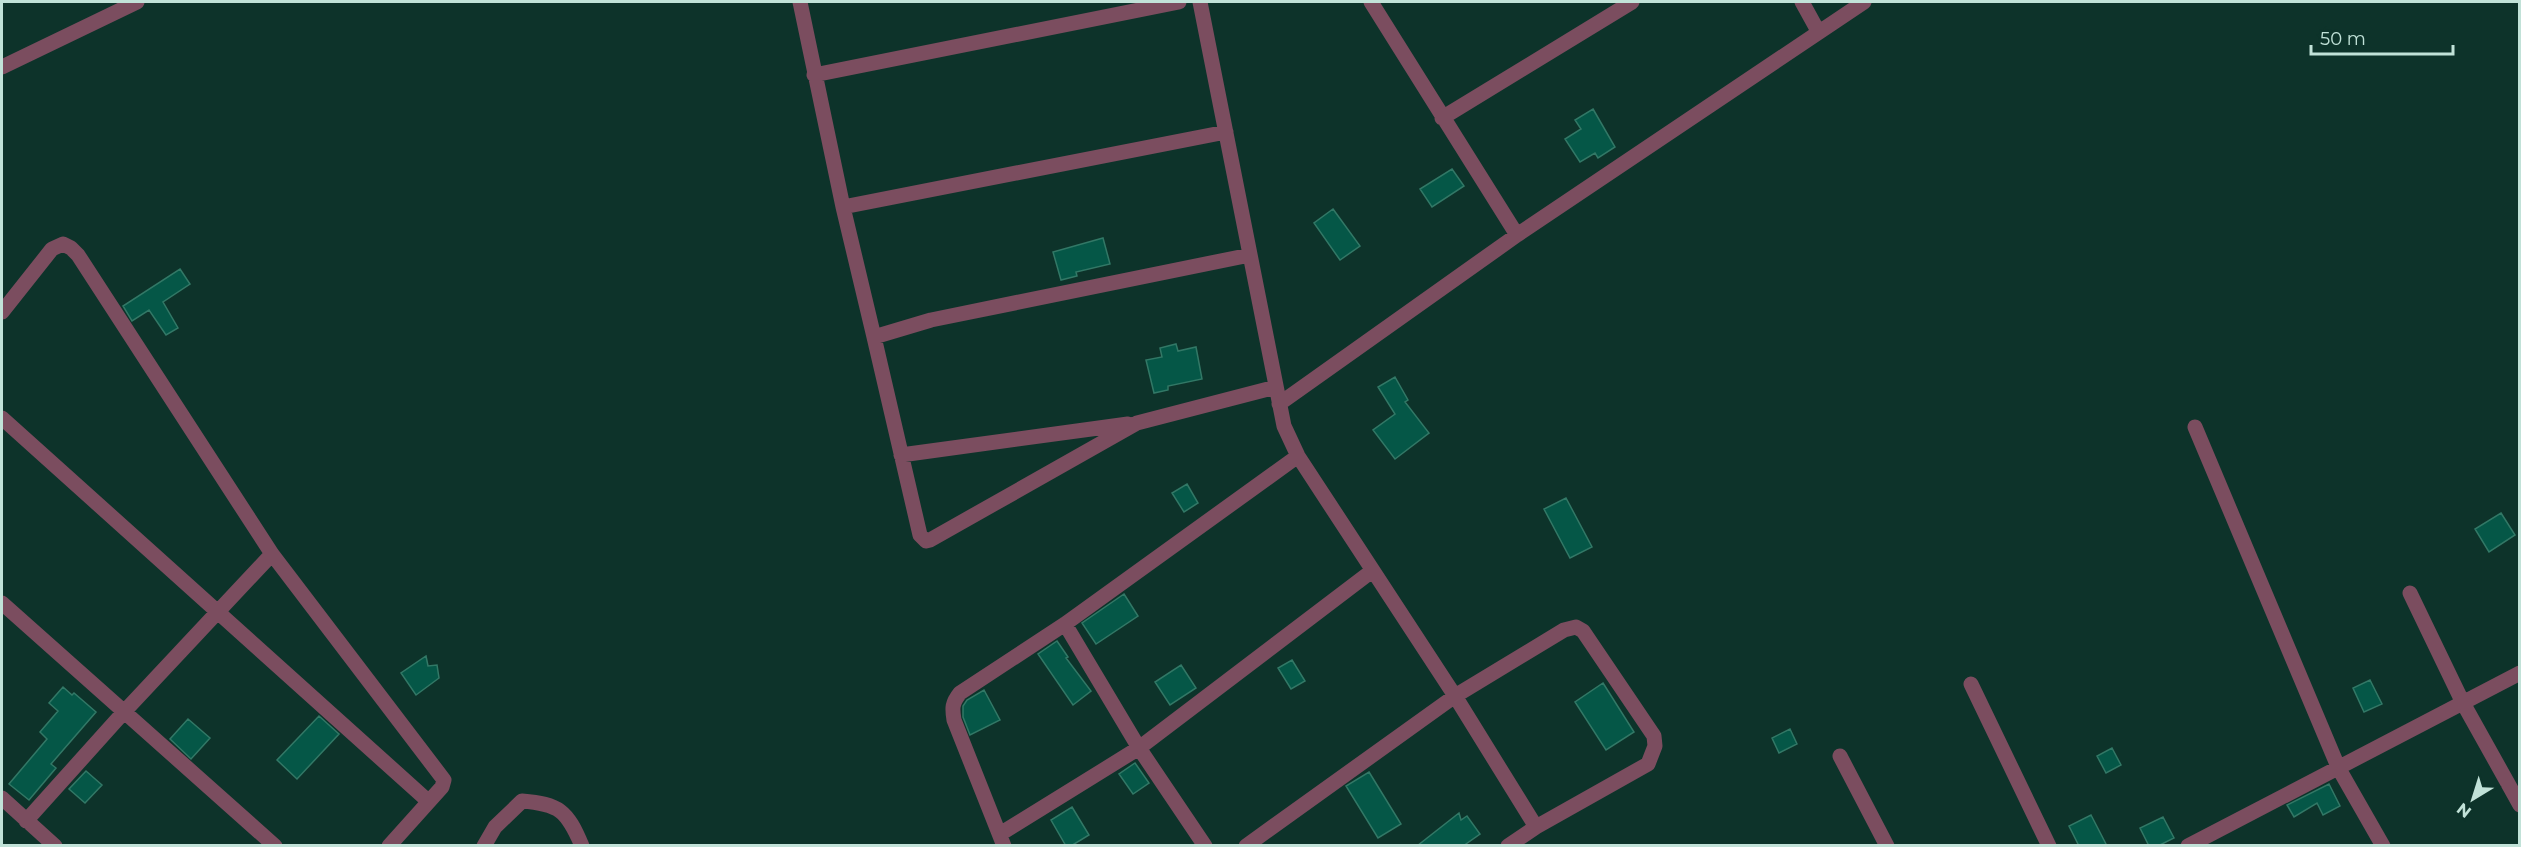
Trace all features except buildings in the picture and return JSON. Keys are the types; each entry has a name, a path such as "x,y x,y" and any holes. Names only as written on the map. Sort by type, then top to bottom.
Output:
{"street":[{"path":"2,68 137,2"},
{"path":"800,2 843,207 920,535 930,540 1137,423"},
{"path":"814,75 1179,2"},
{"path":"1200,2 1284,426 1298,456 1455,696 1536,827"},
{"path":"1372,2 1442,118 1518,235"},
{"path":"1442,118 1632,2"},
{"path":"1802,2 1818,31"},
{"path":"1279,404 1518,235 1864,2"},
{"path":"843,207 1226,132"},
{"path":"2,312 52,249 63,244 71,248 272,554 444,780 444,784 389,846"},
{"path":"874,337 931,320 1250,255"},
{"path":"901,455 1137,423 1276,387"},
{"path":"2,418 428,801"},
{"path":"2195,427 2339,769 2382,846"},
{"path":"1298,456 1065,624 960,693 952,708 954,720 1002,840 1139,748 1372,571"},
{"path":"26,821 123,712 272,554"},
{"path":"2410,593 2463,703 2520,805"},
{"path":"2,603 275,846"},
{"path":"1065,624 1139,748 1205,846"},
{"path":"1246,846 1455,696 1564,630 1576,627 1583,631 1654,736 1655,746 1648,764 1536,827 1508,846"},
{"path":"2188,846 2211,840 2520,673"},
{"path":"1971,684 2049,846"},
{"path":"1840,756 1887,846"},
{"path":"2,798 55,846"},
{"path":"484,846 495,827 522,801 548,803 565,813 582,846"}]}
